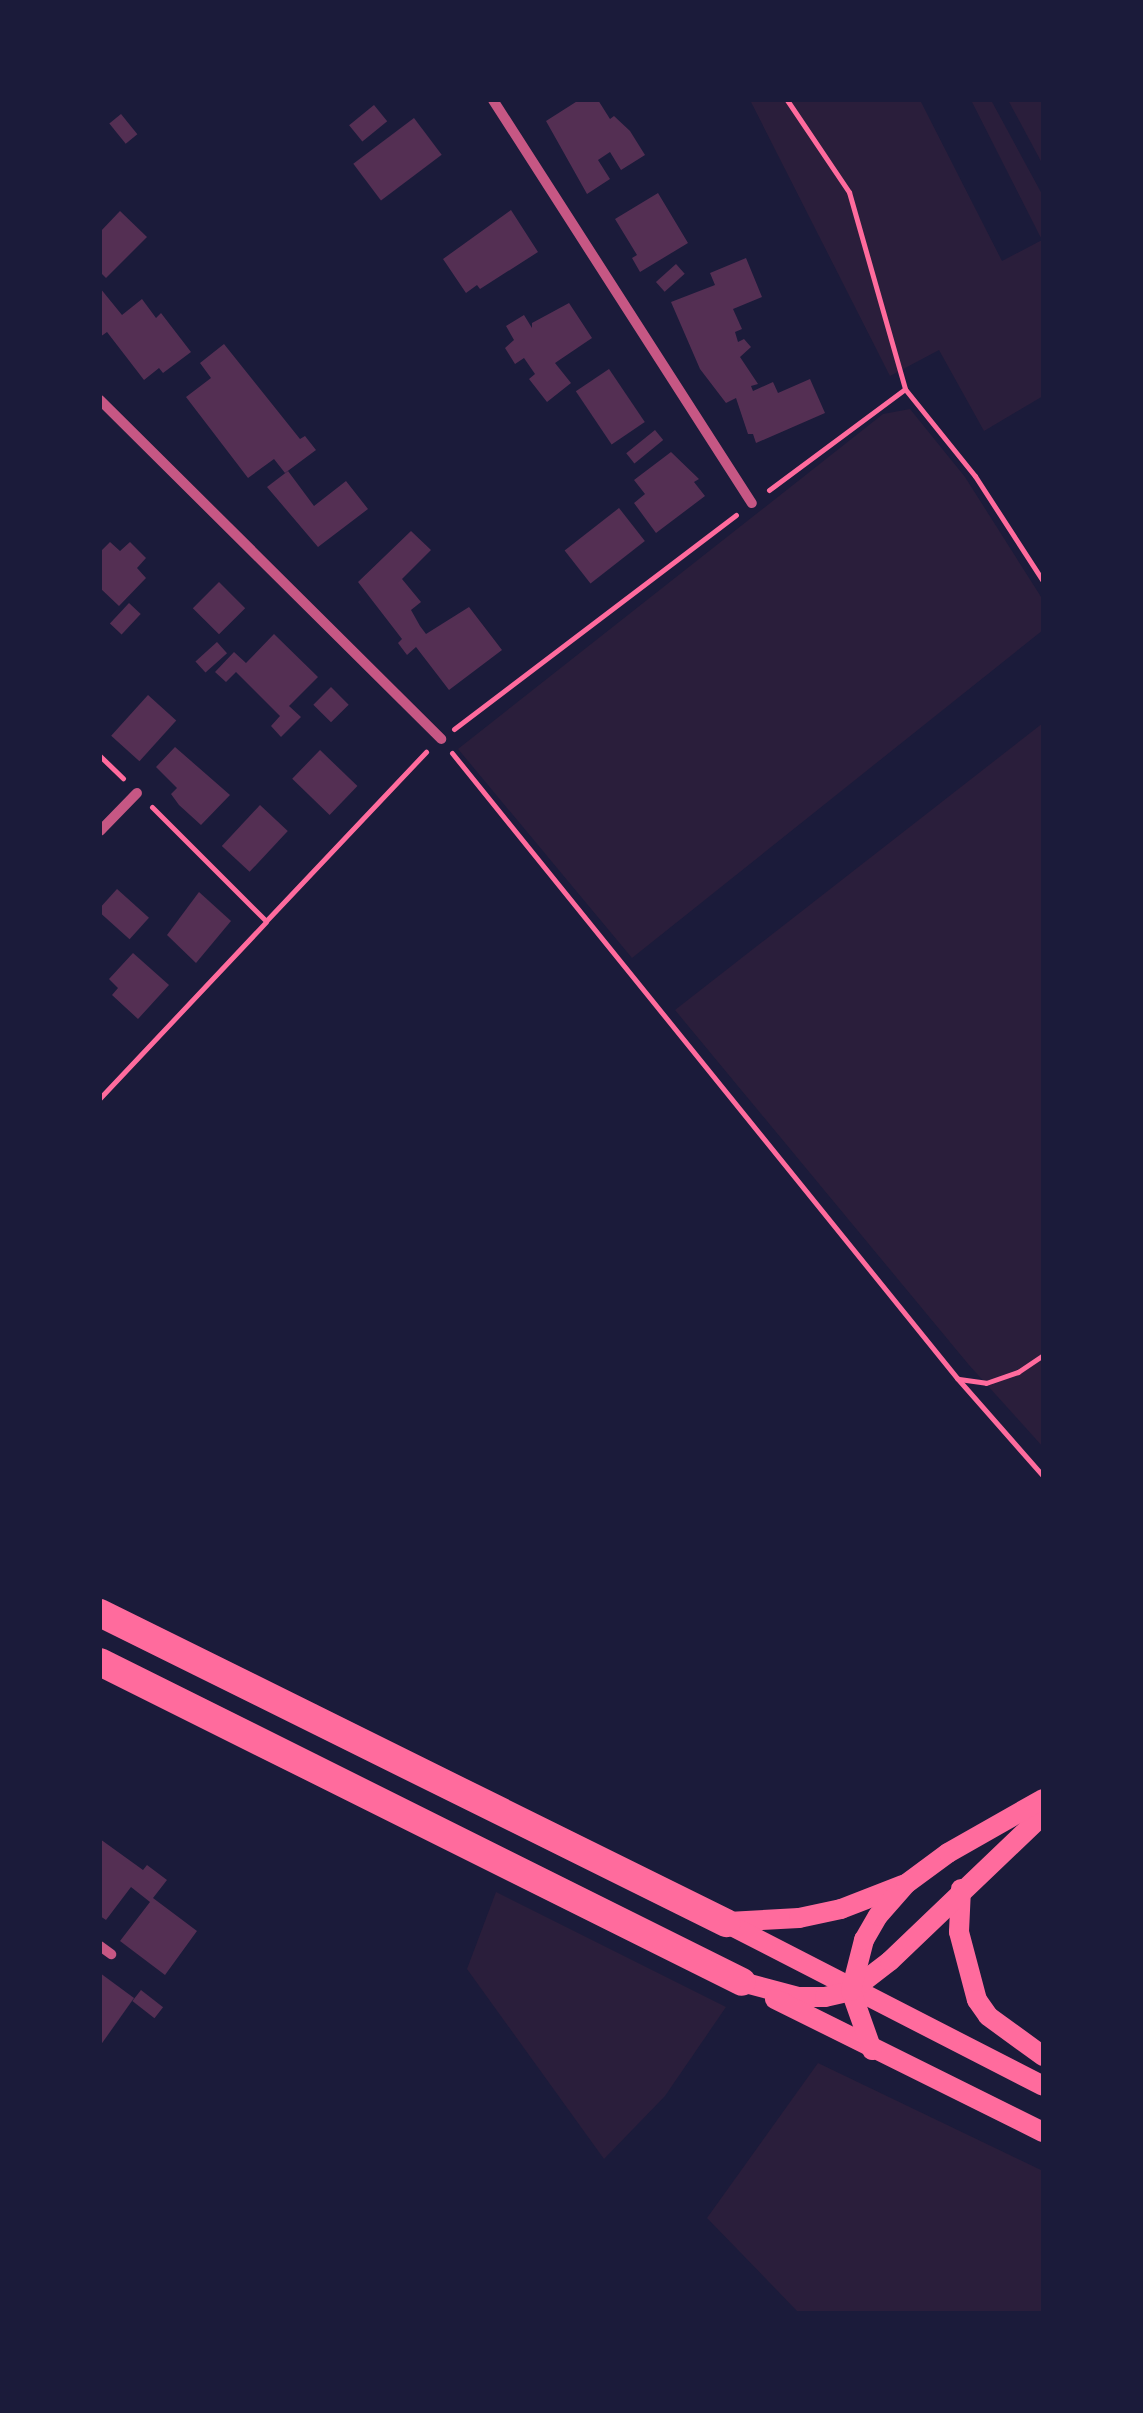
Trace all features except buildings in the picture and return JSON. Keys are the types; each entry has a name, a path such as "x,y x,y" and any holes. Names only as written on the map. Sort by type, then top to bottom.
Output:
{"highway":[{"path":"100,1613 726,1922"},
{"path":"100,1662 742,1982"}],"main road":[{"path":"726,1922 799,1918 842,1909 906,1884 948,1853 1043,1799"},
{"path":"742,1982 798,1997 825,1998 852,1991 890,1961 1043,1814"},
{"path":"872,2050 852,1991 864,1940 906,1884"},
{"path":"962,1888 959,1932 977,2000 988,2016 1043,2056"},
{"path":"726,1922 852,1991 1043,2086"},
{"path":"742,1982 1043,2132"}],"street":[{"path":"493,100 752,503"},
{"path":"100,400 441,739"},
{"path":"100,832 137,793"},
{"path":"100,1946 111,1954"}],"path":[{"path":"787,100 849,192 905,389 975,476 1043,582"},
{"path":"100,1098 441,739 905,389"},
{"path":"441,739 957,1378 1043,1476"},
{"path":"100,756 266,920"},
{"path":"957,1378 986,1384 1018,1372 1043,1355"}],"shaded area":[{"path":"750,100 920,100 1002,261 1042,240 971,100 991,100 1043,196 1043,396 984,431 939,350 890,376"},
{"path":"1008,100 1043,100 1043,165"},
{"path":"910,409 965,477 1043,600 1043,630 632,958 458,749 883,414"},
{"path":"1043,723 1043,1447 969,1365 675,1010"},
{"path":"496,1892 726,2007 665,2096 604,2159 467,1969"},
{"path":"818,2063 1043,2171 1043,2313 799,2313 707,2218"}]}
